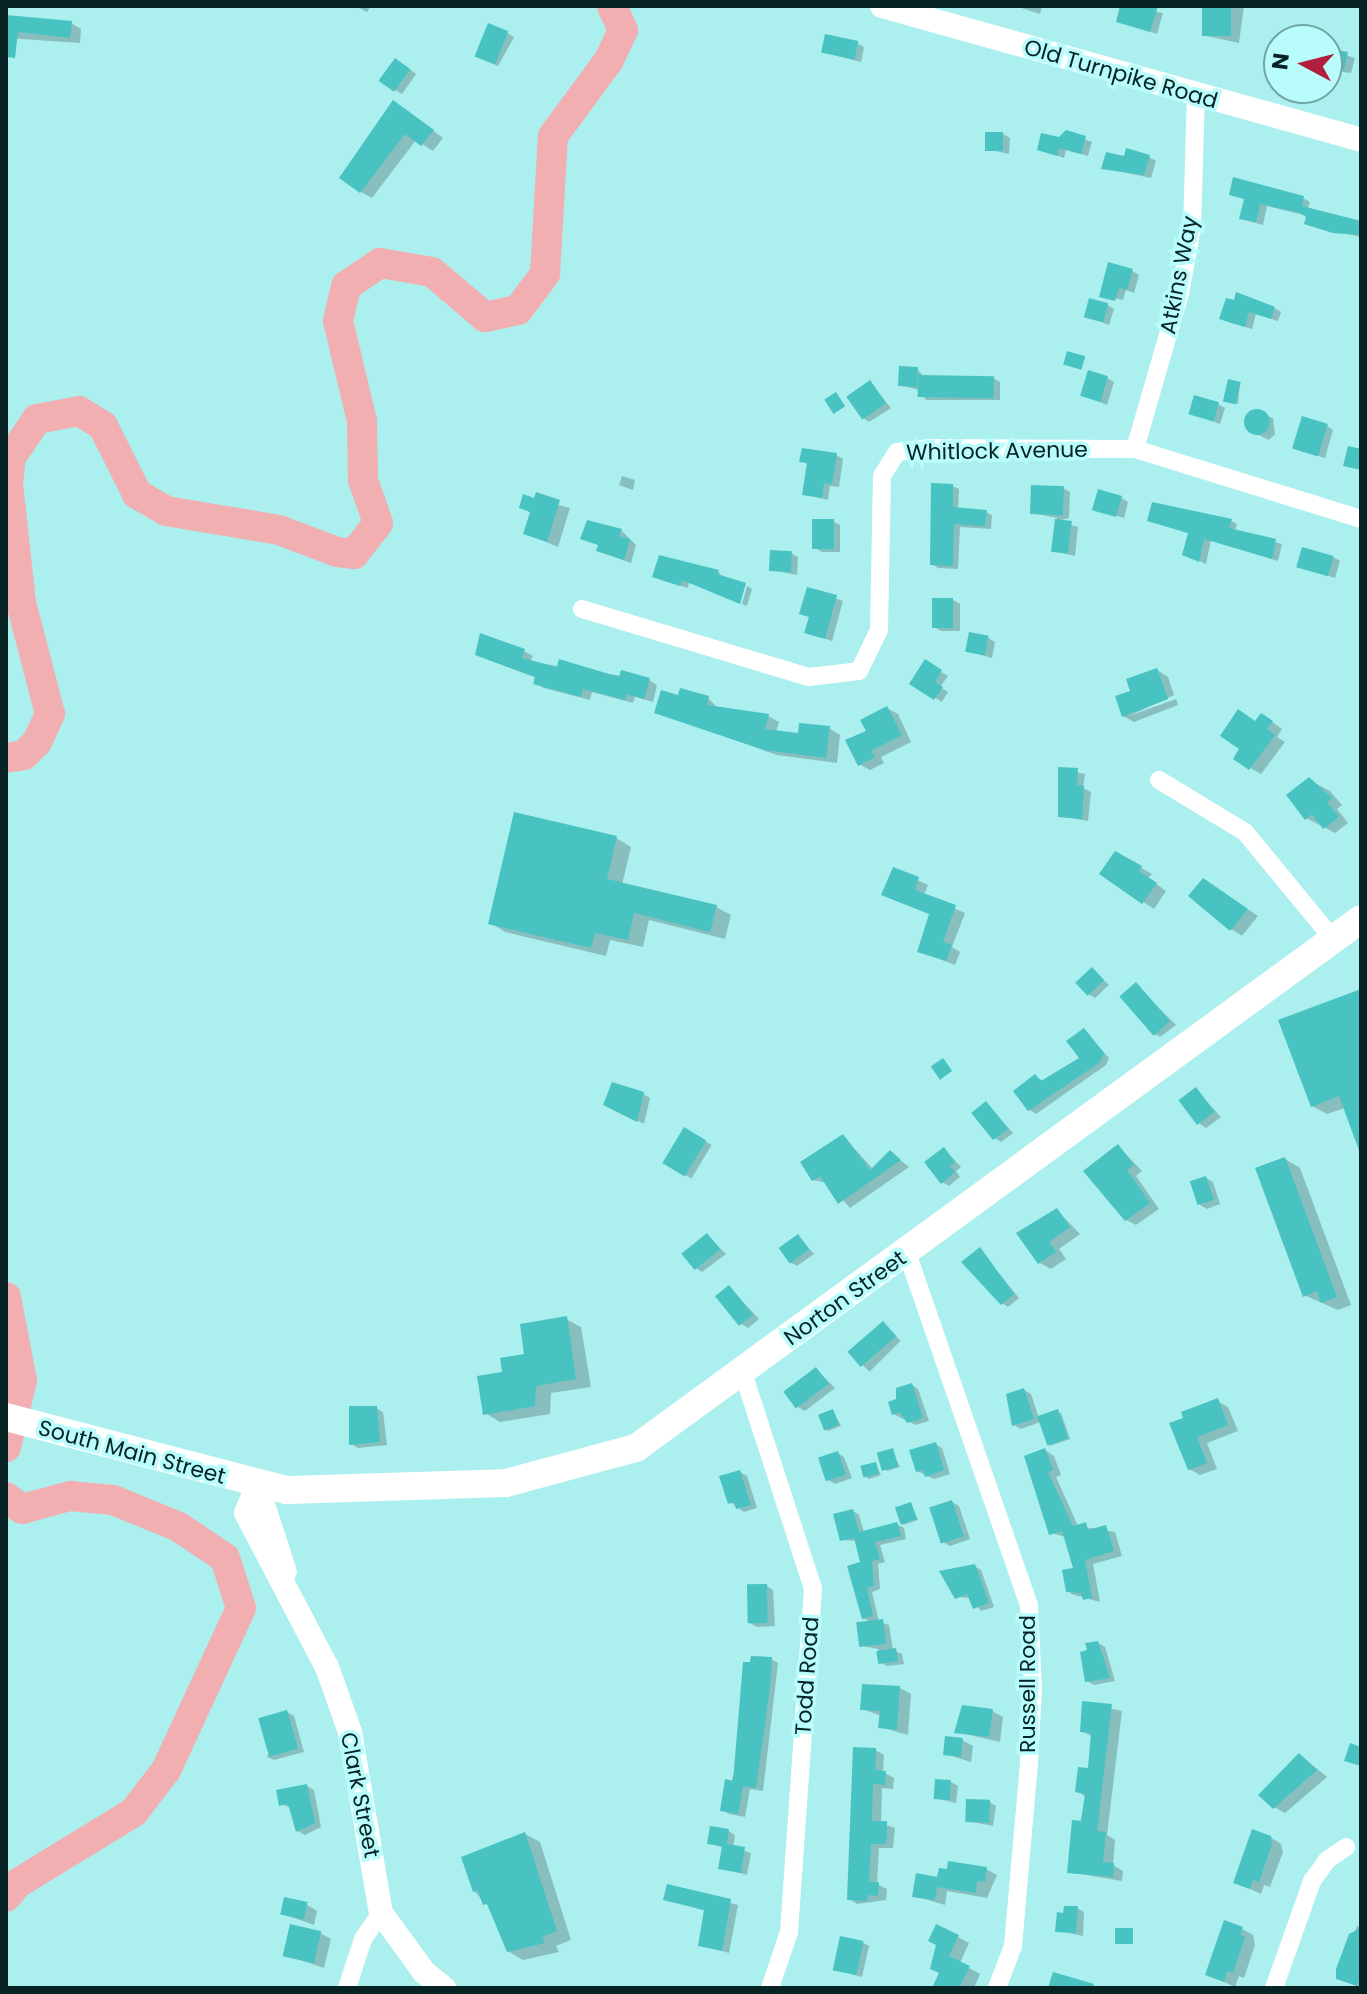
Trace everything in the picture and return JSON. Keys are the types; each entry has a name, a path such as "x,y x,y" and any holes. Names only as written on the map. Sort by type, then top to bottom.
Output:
{"highway":[{"name":"Norton Street","path":"257,1486 287,1490 506,1483 636,1448 743,1373 1361,919"},
{"name":"South Main Street","path":"6,1417 257,1486"}],"main road":[{"name":"Old Turnpike Road","path":"882,6 1361,140"},
{"name":"Clark Street","path":"257,1486 290,1590 327,1667 350,1732 381,1913 424,1972 444,1988"}],"street":[{"name":"Atkins Way","path":"1135,449 1180,293 1192,228 1196,96"},
{"name":"Whitlock Avenue","path":"582,609 809,677 859,671 879,630 882,476 897,452 1135,449 1361,519"},
{"path":"1159,780 1245,832 1333,939"},
{"name":"Russell Road","path":"907,1253 1029,1605 1033,1689 1028,1778 1013,1946 997,1988"},
{"name":"Todd Road","path":"743,1373 813,1589 789,1932 770,1988"},
{"path":"1274,1988 1312,1881 1327,1860 1346,1847"},
{"path":"347,1988 363,1939 381,1913"}],"building":[{"path":"1120,6 1158,6 1150,32 1116,22"},
{"path":"1202,6 1231,6 1231,36 1202,36"},
{"path":"6,15 72,21 70,38 18,32 15,58 6,57"},
{"path":"488,23 508,31 495,65 475,56"},
{"path":"825,34 858,41 854,60 821,53"},
{"path":"1343,51 1348,52 1343,70"},
{"path":"395,58 410,69 394,92 379,81"},
{"path":"393,100 434,130 421,146 405,134 360,193 339,178"},
{"path":"1066,130 1086,136 1081,154 1059,148 1057,156 1037,150 1041,133 1059,137"},
{"path":"985,132 1003,132 1003,151 985,151"},
{"path":"1126,148 1150,155 1144,175 1101,169 1106,152 1124,156"},
{"path":"1233,177 1304,196 1302,206 1361,221 1361,235 1333,233 1304,224 1306,217 1300,213 1260,204 1256,222 1239,219 1244,199 1229,195"},
{"path":"1108,262 1133,269 1127,290 1119,288 1115,301 1099,297"},
{"path":"1236,292 1275,307 1271,319 1249,312 1245,327 1219,319 1226,298 1234,300"},
{"path":"1089,298 1108,303 1103,322 1084,317"},
{"path":"1067,351 1085,356 1081,370 1063,364"},
{"path":"899,366 918,367 917,387 898,386"},
{"path":"1088,370 1108,376 1100,402 1080,396"},
{"path":"918,375 994,376 994,398 918,397"},
{"path":"1228,379 1241,382 1235,404 1223,401"},
{"path":"870,380 886,403 862,420 846,397"},
{"path":"836,392 845,406 834,414 824,400"},
{"path":"1194,395 1219,402 1213,421 1188,414"},
{"path":"1257,409 1266,413 1270,422 1266,431 1257,435 1248,431 1244,422 1248,413"},
{"path":"1302,416 1328,424 1318,456 1292,449"},
{"path":"1348,446 1361,449 1361,470 1343,466"},
{"path":"802,448 837,453 832,484 824,483 822,498 802,495 807,463 799,462"},
{"path":"931,483 953,484 953,507 987,510 985,526 954,524 953,566 930,565"},
{"path":"1031,485 1064,486 1063,515 1030,514"},
{"path":"1098,489 1122,496 1116,517 1092,510"},
{"path":"536,492 560,500 547,542 523,534 530,512 519,508 523,494 534,498"},
{"path":"1152,502 1232,519 1229,528 1276,539 1272,559 1204,539 1199,562 1182,555 1188,533 1147,521"},
{"path":"812,519 834,519 834,549 812,549"},
{"path":"1055,519 1072,521 1068,554 1051,552"},
{"path":"587,520 622,529 619,536 630,539 624,560 596,551 598,545 580,539"},
{"path":"1302,547 1334,556 1328,576 1296,567"},
{"path":"770,550 792,551 791,572 769,571"},
{"path":"659,555 719,570 717,574 746,583 740,604 682,580 680,586 652,577"},
{"path":"807,587 837,595 825,639 804,633 809,617 799,614"},
{"path":"932,598 953,598 953,628 932,628"},
{"path":"969,632 989,636 985,655 965,652"},
{"path":"480,633 525,649 522,658 557,667 559,659 619,677 621,670 650,678 644,699 627,694 625,700 583,689 581,697 533,684 535,677 475,655"},
{"path":"925,659 942,670 935,682 943,687 934,700 909,684"},
{"path":"1157,668 1168,699 1122,717 1115,696 1130,691 1126,679"},
{"path":"680,688 709,696 707,705 769,714 765,729 798,733 799,723 830,726 826,758 764,750 654,713 661,690 678,695"},
{"path":"887,706 902,735 871,751 875,757 858,766 845,740 866,731 860,720"},
{"path":"1238,709 1255,721 1261,713 1273,721 1267,729 1275,735 1249,770 1233,759 1239,749 1220,736"},
{"path":"1058,767 1078,768 1077,785 1084,786 1082,819 1058,817"},
{"path":"1309,777 1332,798 1327,802 1339,817 1323,829 1312,814 1305,820 1286,795"},
{"path":"514,812 617,836 607,879 717,905 710,932 634,913 628,940 595,933 591,948 488,924"},
{"path":"1115,851 1142,866 1139,871 1157,883 1142,904 1099,874"},
{"path":"893,867 919,877 915,890 956,905 943,942 952,945 946,961 917,952 929,914 881,895"},
{"path":"1203,878 1248,909 1230,931 1188,896"},
{"path":"1092,967 1104,980 1087,996 1075,983"},
{"path":"1136,982 1170,1021 1154,1036 1119,996"},
{"path":"1361,989 1360,1153 1339,1096 1311,1107 1278,1020"},
{"path":"1084,1028 1104,1053 1100,1062 1028,1111 1013,1091 1035,1074 1041,1081 1079,1058 1066,1041"},
{"path":"943,1058 952,1071 940,1080 931,1067"},
{"path":"612,1082 644,1092 637,1122 603,1105"},
{"path":"1196,1087 1215,1112 1197,1125 1178,1100"},
{"path":"986,1101 1008,1128 993,1140 971,1113"},
{"path":"684,1127 706,1140 685,1176 662,1163"},
{"path":"843,1134 870,1170 890,1150 901,1160 838,1204 820,1176 812,1181 800,1162"},
{"path":"1118,1144 1134,1165 1127,1170 1150,1203 1125,1221 1083,1171"},
{"path":"944,1147 955,1162 950,1166 955,1172 941,1184 924,1162"},
{"path":"1285,1157 1337,1297 1321,1303 1317,1291 1303,1297 1255,1168"},
{"path":"1206,1176 1214,1200 1198,1205 1190,1181"},
{"path":"1057,1208 1070,1227 1049,1242 1056,1252 1038,1264 1016,1233"},
{"path":"707,1233 720,1249 695,1270 681,1254"},
{"path":"798,1234 809,1249 790,1263 779,1248"},
{"path":"980,1247 1014,1294 1001,1305 961,1262"},
{"path":"729,1285 753,1315 739,1326 715,1296"},
{"path":"567,1316 576,1379 536,1386 535,1406 483,1415 477,1376 502,1372 500,1358 524,1354 520,1324"},
{"path":"883,1321 896,1336 861,1367 848,1352"},
{"path":"816,1367 829,1384 796,1408 783,1392"},
{"path":"912,1383 923,1418 907,1423 900,1412 892,1415 888,1402 896,1399 896,1388"},
{"path":"1024,1388 1034,1419 1012,1426 1006,1394"},
{"path":"1218,1398 1228,1425 1197,1437 1207,1463 1188,1470 1169,1423 1183,1418 1181,1412"},
{"path":"349,1406 377,1406 380,1442 349,1445"},
{"path":"833,1409 839,1425 824,1431 818,1415"},
{"path":"1058,1409 1068,1438 1047,1445 1037,1416"},
{"path":"936,1442 944,1470 925,1477 923,1470 916,1472 909,1450"},
{"path":"893,1448 898,1466 882,1471 877,1453"},
{"path":"1045,1448 1053,1470 1048,1472 1073,1526 1086,1522 1088,1530 1106,1525 1114,1551 1085,1560 1092,1598 1083,1600 1081,1593 1066,1592 1062,1570 1073,1568 1062,1531 1049,1535 1024,1456"},
{"path":"838,1451 846,1475 826,1481 818,1457"},
{"path":"876,1462 879,1474 863,1478 860,1466"},
{"path":"740,1470 751,1505 736,1509 734,1502 728,1504 719,1476"},
{"path":"952,1500 964,1536 941,1544 929,1507"},
{"path":"911,1502 917,1519 901,1525 895,1508"},
{"path":"853,1509 859,1532 897,1522 901,1536 875,1542 880,1559 872,1561 874,1586 867,1588 873,1616 862,1619 847,1566 860,1562 854,1538 840,1541 833,1514"},
{"path":"975,1564 989,1603 973,1609 967,1594 955,1599 939,1571"},
{"path":"747,1584 767,1584 768,1623 748,1623"},
{"path":"883,1619 886,1644 859,1647 856,1622"},
{"path":"1098,1641 1110,1678 1085,1682 1080,1652 1087,1650 1085,1643"},
{"path":"896,1648 898,1661 878,1664 876,1651"},
{"path":"751,1656 772,1657 770,1687 756,1788 743,1786 738,1814 720,1811 725,1779 733,1781 743,1662 750,1662"},
{"path":"862,1684 900,1686 897,1730 878,1728 880,1711 860,1710"},
{"path":"1082,1701 1112,1704 1097,1831 1106,1832 1103,1862 1114,1863 1113,1877 1067,1873 1072,1820 1081,1821 1085,1794 1075,1792 1078,1767 1088,1768 1091,1733 1080,1732"},
{"path":"962,1705 993,1709 989,1737 954,1733"},
{"path":"287,1710 298,1748 269,1757 258,1718"},
{"path":"945,1736 963,1738 961,1757 943,1755"},
{"path":"1350,1743 1361,1747 1361,1766 1344,1761"},
{"path":"853,1747 876,1748 875,1770 886,1771 885,1785 873,1784 872,1821 887,1821 887,1836 885,1844 871,1844 869,1882 879,1882 878,1896 868,1895 867,1901 847,1900"},
{"path":"1299,1753 1317,1770 1273,1809 1258,1795"},
{"path":"935,1779 951,1780 950,1800 934,1799"},
{"path":"307,1784 315,1823 296,1832 288,1804 279,1806 276,1790"},
{"path":"966,1799 990,1800 989,1823 965,1822"},
{"path":"710,1826 729,1829 727,1844 745,1847 741,1873 718,1869 722,1846 707,1844"},
{"path":"1252,1829 1271,1836 1272,1844 1259,1882 1253,1880 1250,1889 1233,1883"},
{"path":"525,1832 557,1931 542,1937 545,1943 507,1952 487,1904 483,1905 477,1890 473,1892 461,1857"},
{"path":"948,1861 987,1867 985,1882 977,1881 976,1893 937,1887 935,1900 912,1897 916,1873 937,1877 939,1868 947,1869"},
{"path":"667,1884 731,1899 722,1951 698,1946 704,1910 663,1900"},
{"path":"284,1897 307,1902 304,1920 280,1915"},
{"path":"1064,1906 1078,1906 1076,1933 1055,1932 1057,1912 1063,1913"},
{"path":"1224,1920 1243,1927 1240,1935 1245,1937 1233,1973 1227,1971 1224,1982 1205,1975"},
{"path":"290,1924 321,1931 314,1963 283,1956"},
{"path":"936,1924 959,1935 949,1956 970,1966 959,1988 932,1988 939,1973 930,1969 936,1945 928,1941"},
{"path":"1115,1928 1133,1928 1133,1944 1115,1944"},
{"path":"1361,1928 1361,1973 1357,1986 1336,1979 1336,1969 1349,1934"},
{"path":"840,1936 863,1941 856,1975 833,1970"},
{"path":"1053,1972 1094,1984 1093,1988 1048,1988"}],"waterway":[{"path":"6,758 24,755 37,742 50,714 21,603 8,484 11,457 37,419 79,411 103,426 137,494 166,511 279,530 337,552 354,554 378,523 363,480 362,421 338,321 346,286 380,263 432,272 485,317 518,310 545,274 553,136 609,60 623,30 612,6"},
{"path":"6,1297 22,1380 6,1447"},
{"path":"6,1497 22,1509 70,1496 113,1500 179,1527 225,1558 241,1608 166,1770 134,1812 18,1883 6,1897"}]}
